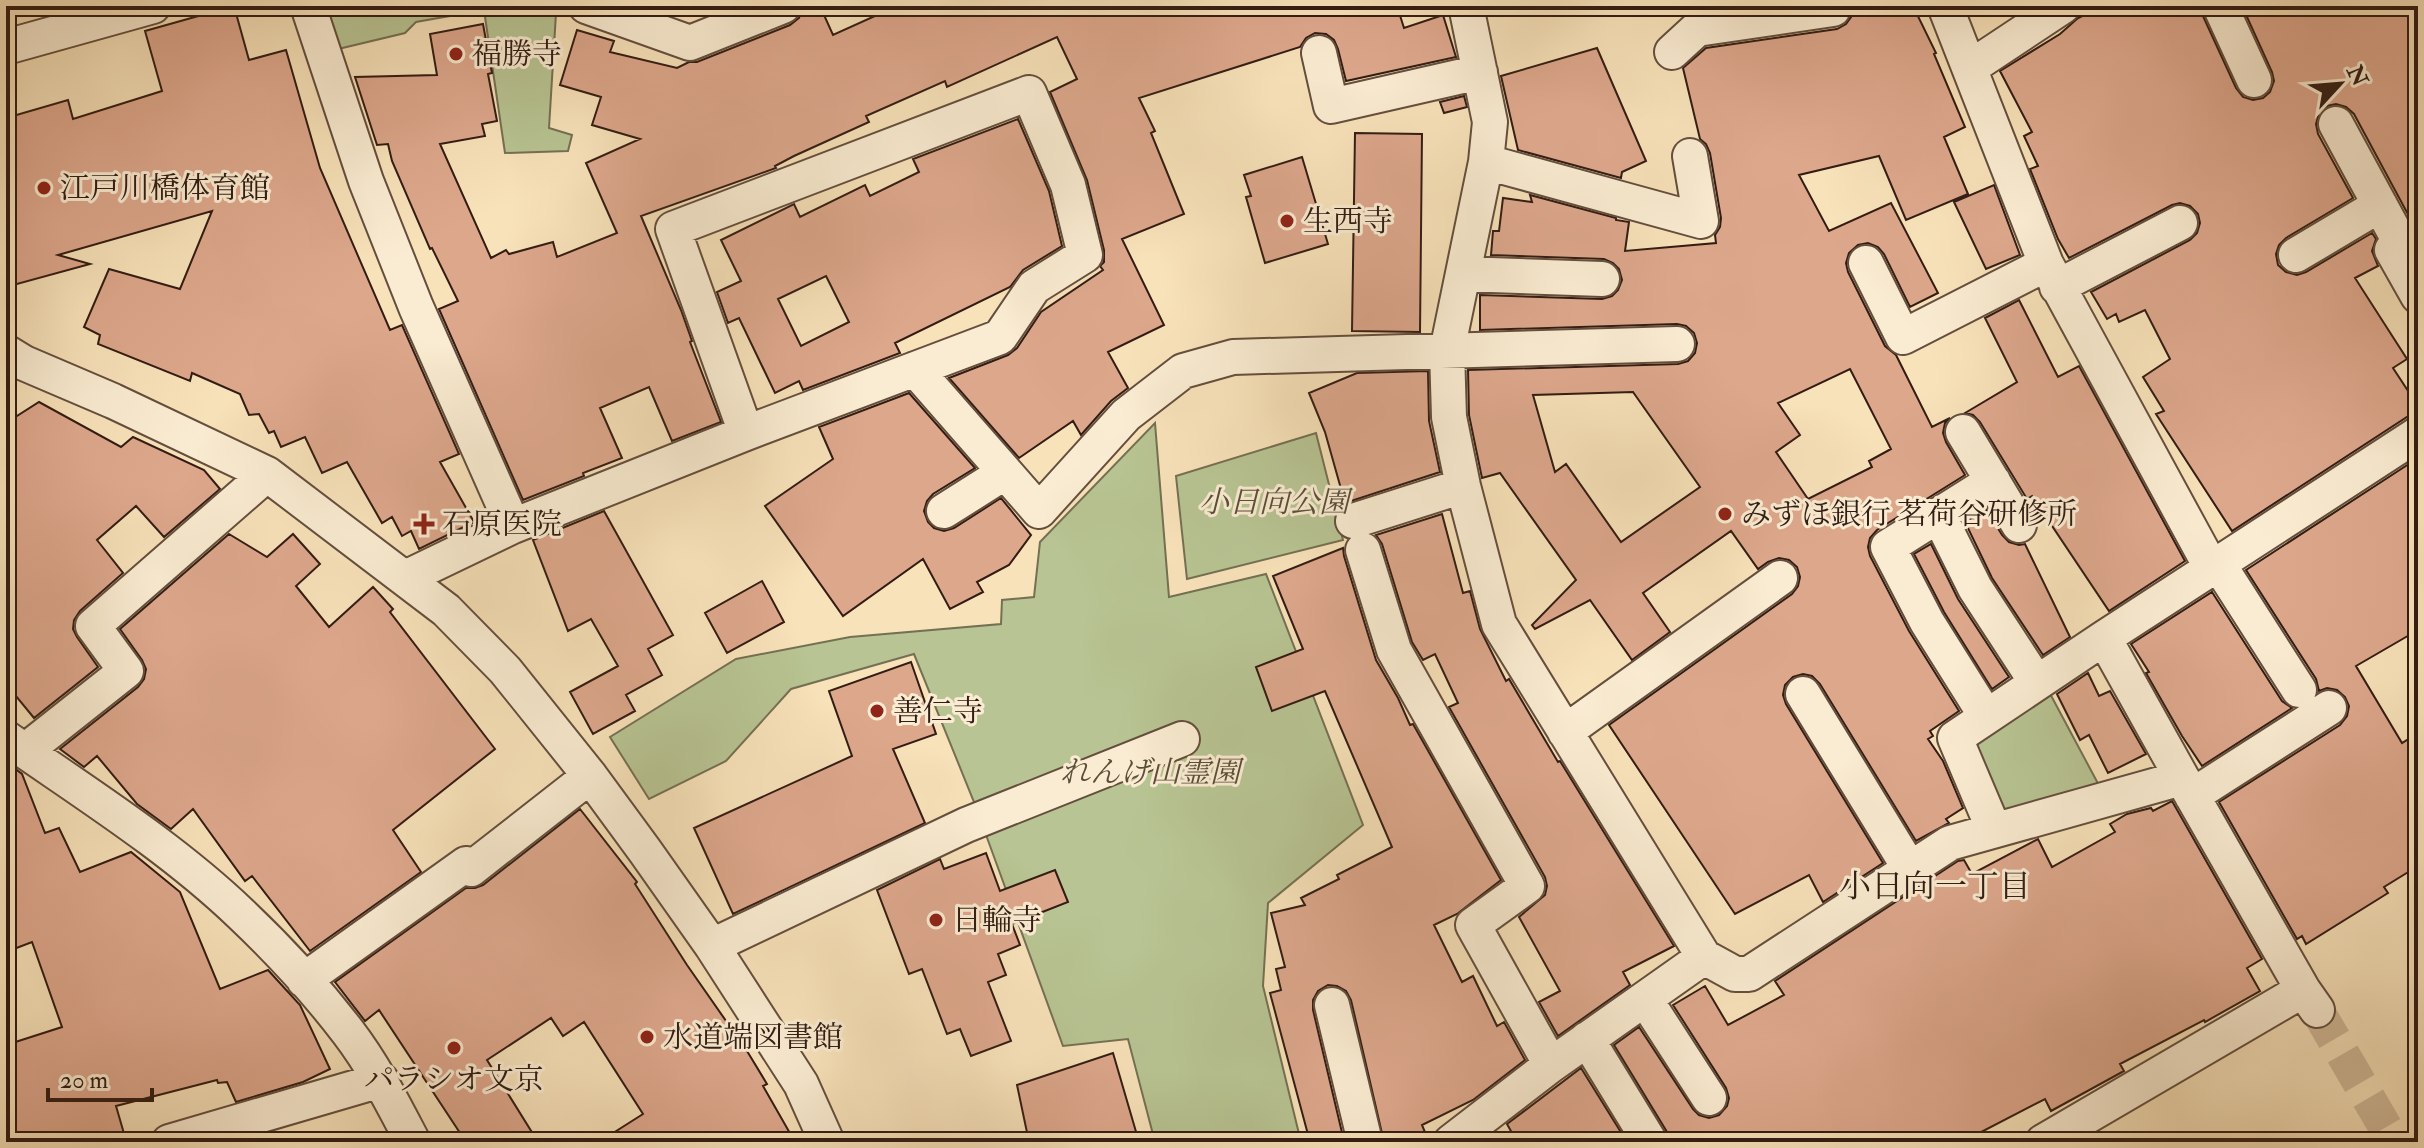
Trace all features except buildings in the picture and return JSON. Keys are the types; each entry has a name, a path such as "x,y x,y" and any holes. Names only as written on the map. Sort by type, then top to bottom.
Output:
{"street":[{"path":"6,47 153,6"},
{"path":"308,6 366,181 416,307 513,526"},
{"path":"586,6 690,43 783,6"},
{"path":"1466,6 1490,122 1486,162 1447,351 1449,417 1463,486 1499,624 1704,957 1735,974 1749,974 1950,843 1994,830 2187,787 2329,708"},
{"path":"1945,6 2051,276 2216,567 2299,690"},
{"path":"1971,67 2063,6"},
{"path":"2220,6 2254,80"},
{"path":"1672,52 1697,29 1833,9"},
{"path":"1319,53 1331,106 1480,72"},
{"path":"405,578 513,526 746,433 1000,337 1034,287 1085,255 1068,185 1029,93 673,229 746,433"},
{"path":"2336,124 2401,244 2392,250 2418,296"},
{"path":"1486,162 1701,221 1690,156"},
{"path":"2296,255 2380,205"},
{"path":"1866,263 1903,337 2180,223"},
{"path":"1463,274 1602,279"},
{"path":"915,369 1039,511 1126,415 1183,371 1233,357 1677,344"},
{"path":"12,364 113,401 267,474 446,610 505,670 590,776 712,946 801,1084 827,1142"},
{"path":"1963,432 2019,525"},
{"path":"1994,830 1955,738 2418,434"},
{"path":"944,511 1004,473"},
{"path":"267,474 93,626 126,671 16,744 160,846 241,913 348,1032 381,1080 413,1142"},
{"path":"1986,716 1927,622 1888,547 1993,481"},
{"path":"1463,486 1358,535 1394,650 1527,886 1473,925 1551,1065"},
{"path":"1939,516 1975,588 2037,683"},
{"path":"1565,732 1780,578"},
{"path":"2043,1142 2310,1000 2104,638"},
{"path":"1803,694 1910,869"},
{"path":"712,946 966,825 1182,739"},
{"path":"304,980 466,864 471,869 590,776"},
{"path":"1451,1142 1551,1065 1704,957"},
{"path":"1645,999 1709,1098"},
{"path":"1332,1005 1365,1142"},
{"path":"1587,1039 1650,1142"},
{"path":"169,1142 381,1080"}],"green space":[{"path":"318,6 544,6 556,13 549,128 572,135 568,151 505,153 484,10 416,22 405,33 334,50"},
{"name":"れんげ山霊園","path":"1155,423 1169,597 1266,574 1363,825 1268,903 1263,986 1301,1142 1155,1142 1128,1039 1063,1046 974,802 914,654 791,689 726,761 649,799 610,737 736,659 850,637 1001,624 1002,600 1034,597 1040,542"},
{"name":"小日向公園","path":"1316,433 1343,540 1187,579 1176,476"},
{"path":"2047,688 2102,791 2009,820 1969,739"}],"tunnel":[{"path":"2317,1010 2394,1142"}],"place":[{"name":"福勝寺","path":"456,54"},
{"name":"江戸川橋体育館","path":"44,188"},
{"name":"生西寺","path":"1287,221"},
{"name":"みずほ銀行 茗荷谷研修所","path":"1725,514"},
{"name":"石原医院","path":"424,524"},
{"name":"善仁寺","path":"877,711"},
{"name":"日輪寺","path":"936,920"},
{"name":"水道端図書館","path":"647,1037"},
{"name":"パラシオ文京","path":"454,1048"}],"district":[{"name":"小日向一丁目","path":"1935,887"}]}
